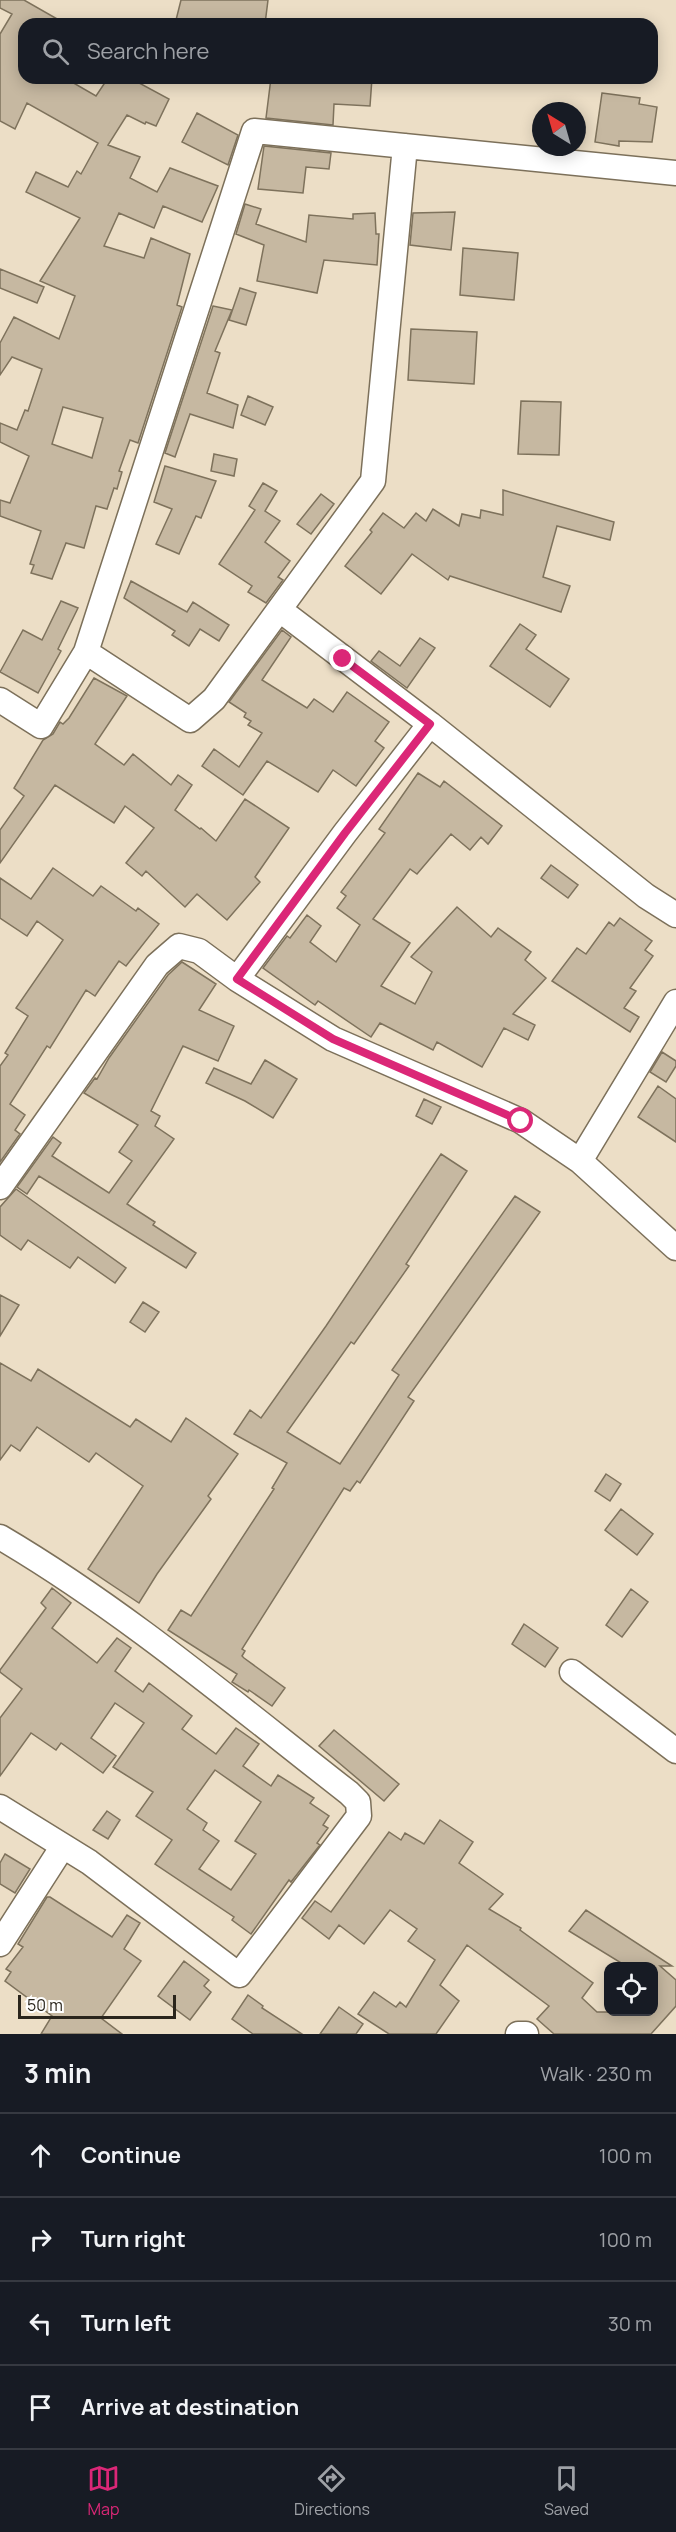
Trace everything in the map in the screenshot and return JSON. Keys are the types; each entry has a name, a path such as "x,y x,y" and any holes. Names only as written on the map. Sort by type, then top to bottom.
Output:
{"street":[{"path":"0,700 41,726 86,652 255,131 676,173"},
{"path":"86,652 190,720 214,699 373,481 405,146"},
{"path":"280,610 430,724 646,896 676,915"},
{"path":"237,979 345,833 430,724"},
{"path":"0,1187 157,965 179,946 199,951 237,979 333,1039 521,1121 580,1161 676,1248"},
{"path":"580,1161 676,1002"},
{"path":"0,1537 55,1569 168,1653 358,1802 359,1816 239,1975 63,1846 0,1807"},
{"path":"572,1672 676,1751"},
{"path":"0,1944 63,1846"},
{"path":"518,2034 526,2034"}],"building":[{"path":"0,0 24,0 56,18 18,18 18,84 75,84 96,96 104,84 141,84 169,99 156,126 146,122 145,124 127,115 108,145 140,157 130,178 157,192 170,168 218,186 202,222 163,206 154,228 119,213 104,246 144,258 151,238 190,254 177,305 182,307 138,443 130,440 119,471 122,472 117,489 114,488 107,509 96,506 84,548 66,543 52,579 31,573 34,565 30,564 41,531 0,516 0,500 10,503 29,456 0,442 0,423 17,430 25,410 28,411 42,369 12,357 0,375 0,343 14,317 59,339 75,296 40,281 80,218 26,192 36,172 68,187 77,171 81,174 98,143 27,103 15,129 0,121 0,34 12,14 0,8","holes":["63,407 103,418 92,458 52,444"]},
{"path":"181,0 268,0 266,18 176,18"},
{"path":"270,84 372,84 370,106 334,104 333,125 266,118"},
{"path":"602,93 640,98 639,104 657,107 652,142 619,141 619,146 595,142"},
{"path":"197,113 238,135 228,165 182,142"},
{"path":"264,146 331,153 329,169 306,167 303,193 258,189"},
{"path":"245,204 261,209 256,224 306,242 309,215 353,219 353,214 375,213 376,234 379,234 377,265 324,260 317,293 257,281 264,245 236,234"},
{"path":"455,212 451,250 410,245 413,213"},
{"path":"463,248 518,253 514,300 460,295"},
{"path":"0,269 44,287 37,303 0,288"},
{"path":"240,288 256,293 246,325 229,320"},
{"path":"213,306 232,310 215,351 220,353 207,393 238,405 233,428 190,414 175,457 165,453"},
{"path":"411,329 477,332 474,384 408,380"},
{"path":"248,396 273,407 265,425 241,415"},
{"path":"521,401 561,402 559,455 518,454"},
{"path":"214,454 237,459 234,476 211,471"},
{"path":"165,466 216,481 201,518 196,516 179,554 156,544 172,509 154,502"},
{"path":"263,483 277,491 265,511 280,521 265,542 290,561 278,577 283,580 266,603 248,592 252,586 219,564 255,510 249,506"},
{"path":"503,490 614,522 610,540 557,526 543,577 570,586 561,612 450,576 448,580 412,554 381,594 345,566 372,532 370,530 383,513 404,528 416,513 426,521 433,509 459,526 462,514 480,518 481,510 503,515"},
{"path":"321,494 334,504 311,534 297,524"},
{"path":"131,581 187,612 193,602 229,625 219,641 200,629 189,646 172,635 175,631 124,598"},
{"path":"61,601 78,608 58,649 61,651 38,693 0,672 23,630 42,640"},
{"path":"520,624 536,635 526,649 569,679 550,707 490,666"},
{"path":"282,630 291,637 262,680 307,708 314,699 333,712 347,692 389,722 375,741 384,748 356,786 333,770 318,792 267,761 243,795 202,766 214,749 239,767 262,733 248,725 251,721 244,717 246,713 229,702"},
{"path":"420,638 435,648 407,688 371,661 379,651 400,666"},
{"path":"94,678 127,696 95,744 124,765 133,754 171,785 178,775 192,785 175,810 216,841 245,799 289,828 255,877 260,882 227,920 197,894 185,907 146,871 142,876 126,863 154,828 125,806 114,823 55,785 0,863 0,830 24,796 14,788 43,740 53,734 60,722 63,724 69,718"},
{"path":"418,773 440,787 444,781 502,826 488,844 481,837 470,850 451,834 417,874 410,869 373,919 410,943 381,986 415,1004 432,972 411,957 457,907 491,937 498,928 531,952 525,960 546,978 513,1014 535,1025 528,1040 504,1028 482,1067 437,1042 433,1050 380,1023 371,1037 318,1001 315,1005 263,968 287,936 290,938 307,915 321,926 310,942 336,962 360,925 337,908 346,896 341,892 385,833 379,829"},
{"path":"551,865 578,885 568,898 541,878"},
{"path":"53,868 93,896 101,886 136,911 138,908 159,924 126,966 119,961 95,996 86,990 50,1048 47,1046 10,1104 25,1115 15,1130 20,1134 0,1162 0,1066 8,1055 5,1053 28,1016 16,1008 63,940 37,921 27,936 0,918 0,878 31,899"},
{"path":"620,918 652,941 645,950 653,956 630,988 636,991 624,1008 639,1017 630,1032 552,981 577,948 586,954 609,922 614,926"},
{"path":"182,962 216,984 199,1010 234,1026 218,1061 183,1046 151,1111 160,1116 155,1126 174,1139 127,1204 155,1222 153,1225 196,1253 186,1268 39,1176 27,1194 17,1187 53,1137 61,1143 52,1156 109,1193 132,1161 119,1152 138,1125 84,1093 95,1078 97,1079 109,1058 168,975"},
{"path":"662,1052 676,1061 676,1066 666,1082 650,1072"},
{"path":"265,1060 297,1079 273,1118 245,1101 206,1083 214,1068 251,1084"},
{"path":"658,1086 676,1099 676,1142 638,1117"},
{"path":"424,1099 441,1107 432,1124 416,1116"},
{"path":"441,1154 467,1171 406,1264 409,1266 354,1344 351,1342 287,1432 340,1464 399,1375 392,1370 515,1196 540,1212 408,1397 414,1401 360,1483 357,1481 350,1491 344,1488 242,1649 245,1651 242,1656 244,1658 285,1688 272,1706 249,1690 248,1692 232,1682 237,1674 168,1630 181,1610 191,1616 274,1489 272,1488 287,1463 234,1434 250,1410 261,1418 326,1326"},
{"path":"16,1189 126,1268 115,1283 78,1257 70,1268 28,1240 21,1250 0,1235 0,1207"},
{"path":"0,1295 19,1305 0,1336"},
{"path":"143,1302 159,1312 145,1332 130,1322"},
{"path":"0,1363 31,1381 38,1369 130,1427 136,1419 171,1442 186,1418 238,1454 208,1496 211,1499 139,1603 88,1569 143,1486 96,1453 89,1462 37,1427 20,1451 11,1445 0,1460"},
{"path":"606,1474 621,1484 610,1501 595,1491"},
{"path":"621,1509 653,1534 637,1555 605,1530"},
{"path":"52,1588 71,1603 52,1628 97,1663 117,1638 131,1648 115,1671 143,1692 149,1683 192,1716 182,1729 216,1754 236,1728 259,1744 243,1766 271,1786 278,1775 314,1798 310,1803 329,1816 323,1825 328,1828 317,1843 320,1845 291,1882 289,1880 251,1934 232,1920 234,1917 155,1864 172,1840 136,1816 153,1792 113,1767 144,1723 115,1703 91,1738 116,1756 103,1773 61,1743 56,1750 31,1733 0,1776 0,1718 22,1689 0,1670 46,1608 41,1603","holes":["215,1770 261,1802 235,1841 256,1854 231,1890 199,1869 219,1841 203,1830 207,1823 187,1809"]},
{"path":"631,1589 648,1602 622,1637 606,1625"},
{"path":"524,1624 558,1648 545,1667 512,1644"},
{"path":"334,1730 399,1784 384,1801 319,1746"},
{"path":"107,1811 120,1820 108,1839 93,1830"},
{"path":"440,1820 473,1842 459,1863 503,1894 489,1909 521,1928 520,1930 593,1983 582,1998 597,2012 604,2012 604,2016 658,2016 658,1962 619,1962 569,1931 586,1910 672,1966 660,1966 676,1980 676,2006 651,2034 554,2034 537,2019 549,2006 467,1945 440,1985 459,2001 436,2034 389,2034 358,2014 374,1992 396,2007 400,2002 406,2007 435,1960 408,1941 417,1929 390,1910 364,1944 339,1925 329,1939 302,1918 315,1901 331,1912 389,1832 401,1840 405,1833 424,1844"},
{"path":"5,1854 30,1869 15,1893 0,1884 0,1863"},
{"path":"47,1897 112,1937 127,1915 140,1923 124,1949 141,1961 101,2018 122,2034 41,2034 52,2016 5,1981 11,1972 6,1969 23,1947 18,1944"},
{"path":"184,1961 209,1980 204,1986 211,1992 190,2020 158,1996"},
{"path":"248,1995 263,2006 262,2008 302,2034 253,2034 232,2019"},
{"path":"339,2007 363,2024 356,2034 320,2034"}],"route":[{"path":"343,659 430,724 345,833 237,979 333,1039 521,1121"}]}
